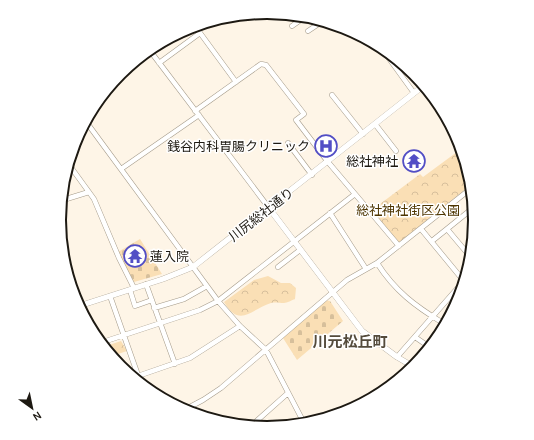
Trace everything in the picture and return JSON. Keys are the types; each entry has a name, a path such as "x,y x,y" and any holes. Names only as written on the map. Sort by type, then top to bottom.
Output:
{"street":[{"path":"292,26 298,22"},
{"path":"308,31 316,25"},
{"path":"159,63 200,33 236,82"},
{"path":"153,55 362,331 408,363"},
{"path":"195,111 261,64 266,65 304,114 296,120 328,162 399,246"},
{"path":"393,64 414,93"},
{"name":"川尻総社通り","path":"85,304 132,289 193,266 312,175 419,89"},
{"path":"332,95 363,134"},
{"path":"120,169 199,115"},
{"path":"376,124 396,151"},
{"path":"90,126 218,301 240,326 266,350 301,418"},
{"path":"288,143 312,175"},
{"path":"73,170 94,199 132,289 135,306 152,300"},
{"path":"67,199 89,192"},
{"path":"191,406 221,388 347,280 377,263 466,193"},
{"path":"107,341 200,310 218,301 355,194"},
{"path":"432,241 468,212"},
{"path":"330,213 366,269"},
{"path":"421,229 460,277"},
{"path":"447,229 465,251"},
{"path":"278,267 300,250"},
{"path":"377,263 400,293 440,322"},
{"path":"146,284 175,364"},
{"path":"154,308 184,299 207,286"},
{"path":"397,357 455,290"},
{"path":"110,296 136,373"},
{"path":"142,377 175,364 202,351 240,326"},
{"path":"415,337 425,344"},
{"path":"256,421 288,393"}],"green space":[{"name":"総社神社街区公園","path":"456,153 465,189 399,243 372,210 420,174 423,177"},
{"path":"140,239 162,274 134,282 118,252"},
{"path":"268,276 281,283 290,283 296,288 295,299 285,303 271,303 241,316 230,310 224,302 254,280"},
{"path":"325,300 330,301 343,321 297,360 283,338"},
{"path":"121,341 127,351 117,354 110,345"}],"place":[{"name":"銭谷内科胃腸クリニック","path":"326,146"},
{"name":"総社神社","path":"414,161"},
{"name":"蓮入院","path":"135,256"}],"district":[{"name":"川元松丘町","path":"350,342"}]}
